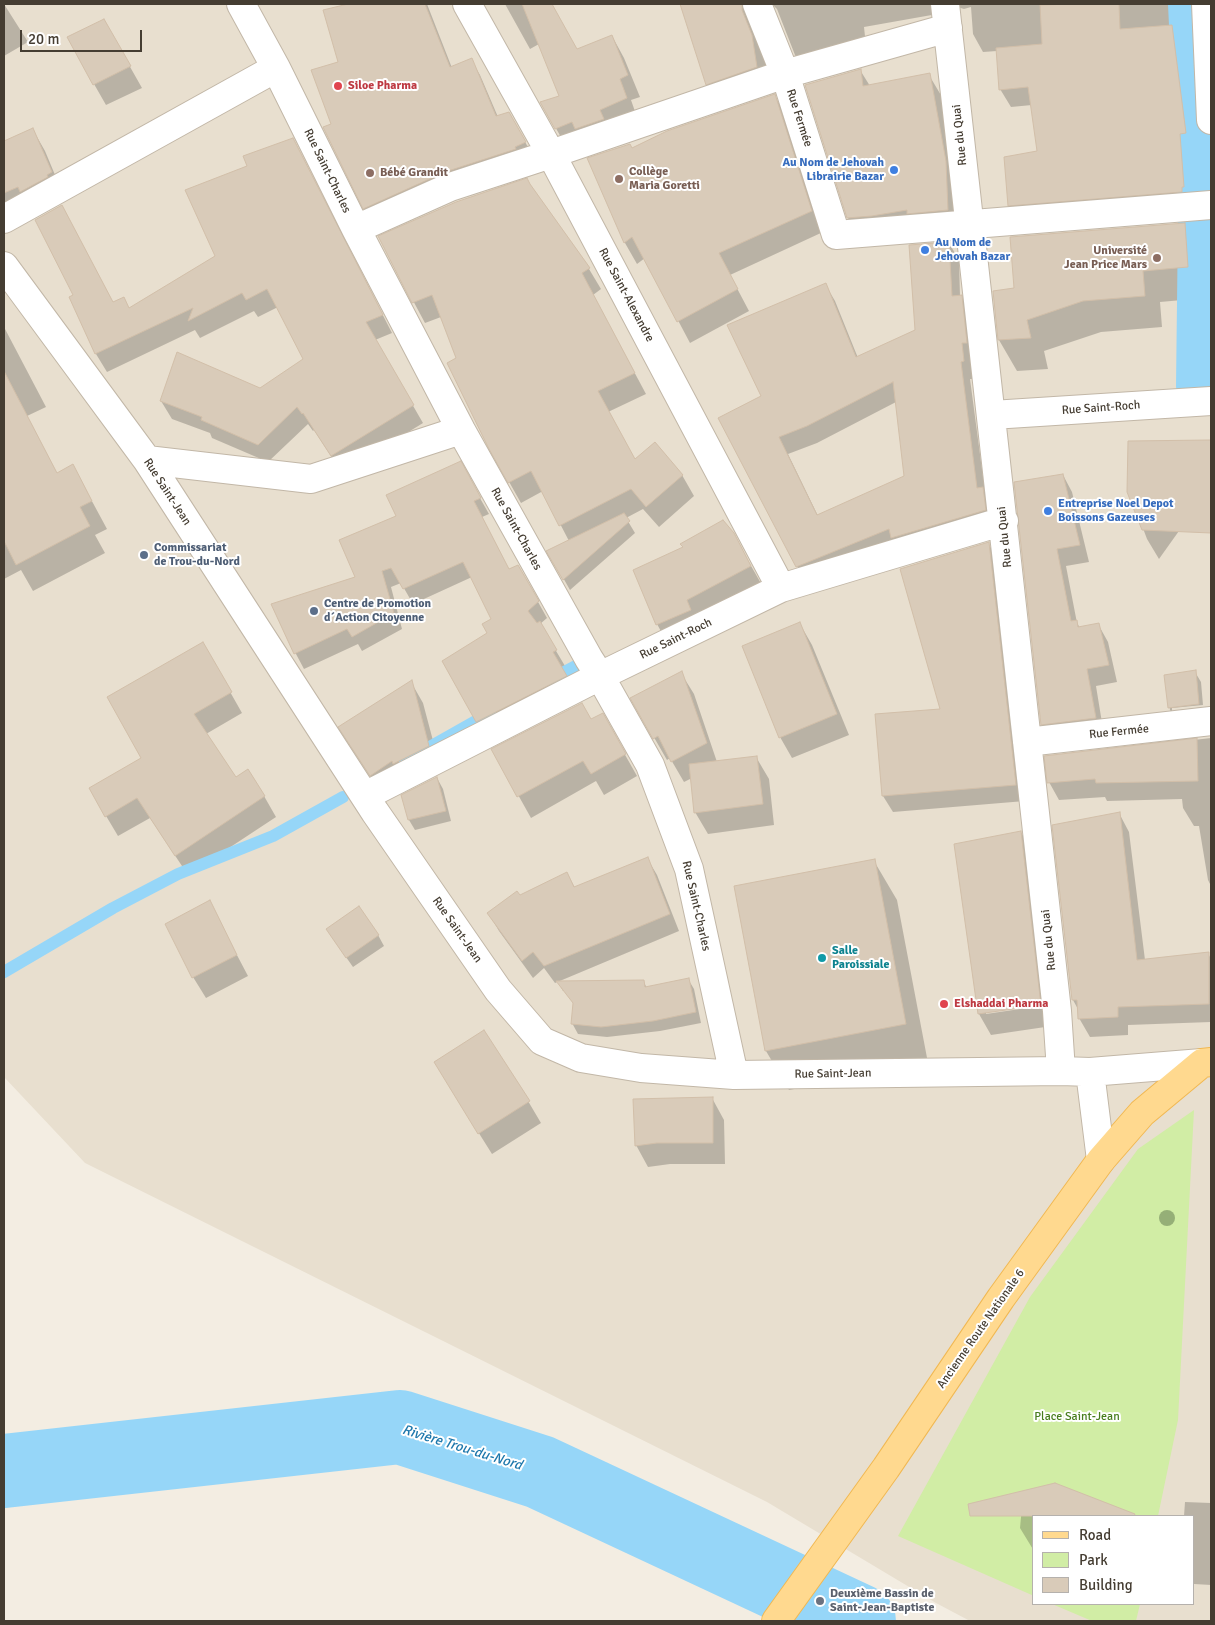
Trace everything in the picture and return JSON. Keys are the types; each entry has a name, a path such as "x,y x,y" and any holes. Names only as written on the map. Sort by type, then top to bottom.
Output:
{"main road":[{"name":"Ancienne Route Nationale 6","path":"776,1621 886,1468 1001,1298 1101,1160 1142,1113 1207,1062"}],"street":[{"name":"Rue Saint-Charles","path":"241,4 276,68 356,229 461,430 588,659 600,676 650,765 689,869 734,1075"},
{"name":"Rue Saint-Alexandre","path":"467,4 551,154 782,588"},
{"name":"Rue Fermée","path":"757,4 785,74 836,235 970,224"},
{"path":"1206,4 1210,55 1211,120"},
{"path":"356,229 450,187 785,74 946,16"},
{"name":"Rue du Quai","path":"946,16 1004,521 1057,1012 1061,1071"},
{"path":"4,219 276,68"},
{"path":"970,224 1211,205"},
{"name":"Rue Saint-Jean","path":"4,266 147,460 365,796 498,990 542,1041 582,1058 641,1068 734,1075 1090,1072 1207,1062"},
{"name":"Rue Saint-Roch","path":"992,415 1211,401"},
{"path":"147,460 311,479 461,430"},
{"name":"Rue Saint-Roch","path":"365,796 600,676 782,588 1004,521"},
{"name":"Rue Fermée","path":"1027,742 1211,721"},
{"path":"1090,1072 1101,1160"}],"shaded area":[{"path":"4,4 1211,4 1211,1621 970,1621 936,1603 767,1502 85,1163 4,1077"}],"green space":[{"name":"Place Saint-Jean","path":"1194,1110 1178,1420 1158,1515 1032,1515 1032,1595 898,1536 1030,1297 1138,1149"},
{"path":"1054,1605 1140,1605 1136,1621 1092,1621"}],"building":[{"path":"348,4 425,4 450,67 472,58 496,116 509,112 526,142 515,147 516,149 445,172 363,209 323,127 331,124 311,70 338,62 323,10"},
{"path":"522,4 552,4 577,49 612,35 628,75 620,79 627,98 600,110 604,119 575,129 572,122 555,129 540,102 559,96"},
{"path":"680,4 742,4 742,10 752,35 757,67 706,85"},
{"path":"1119,4 1120,29 1172,25 1186,133 1180,134 1184,187 1182,187 1182,192 1008,206 1004,157 1037,151 1028,87 999,90 996,48 1042,44 1040,5"},
{"path":"104,19 131,66 93,85 67,37"},
{"path":"861,69 863,86 930,73 946,161 948,210 907,214 907,210 847,218 805,85"},
{"path":"775,94 812,211 719,253 738,289 677,322 632,237 624,243 587,158 630,144 632,148 667,131"},
{"path":"33,128 52,172 47,175 48,177 20,192 18,187 4,193 4,141"},
{"path":"293,138 383,315 366,322 414,405 331,456 303,413 297,407 258,445 201,420 202,417 160,401 177,352 260,388 303,359 267,289 246,300 242,293 188,321 193,308 95,354 69,297 73,295 35,220 62,205 113,302 124,297 129,308 215,256 185,190 247,166 243,156"},
{"path":"527,178 590,268 582,273 635,373 598,391 635,459 655,442 683,475 646,507 631,489 559,526 531,471 508,483 489,449 447,363 456,358 432,295 412,303 378,236 456,202"},
{"path":"1185,223 1188,267 1143,271 1145,296 1083,301 1027,320 1031,338 998,340 993,291 1014,288 1010,237"},
{"path":"949,242 952,296 962,295 967,343 962,343 964,361 961,362 977,488 983,487 986,510 891,538 889,529 796,567 718,418 761,396 727,325 826,283 856,357 915,330 909,245","holes":["893,382 904,476 817,515 779,437 807,426"]},
{"path":"4,371 57,473 73,464 92,501 80,507 90,526 16,565 4,541"},
{"path":"1211,440 1211,533 1142,530 1127,492 1128,441"},
{"path":"461,461 481,498 474,501 509,569 518,565 539,601 528,611 537,623 540,621 557,650 553,652 567,676 476,722 442,661 487,633 482,624 491,619 463,562 403,589 391,568 382,571 394,613 352,637 347,629 294,654 271,604 355,577 339,540 396,516 386,495"},
{"path":"1063,474 1080,545 1057,549 1071,621 1077,620 1078,627 1099,623 1109,665 1087,669 1096,718 1041,725 1014,482"},
{"path":"624,513 630,521 563,580 546,551"},
{"path":"723,520 734,533 751,566 687,600 691,610 656,625 633,570 683,547 680,544"},
{"path":"989,542 1016,785 882,796 875,714 940,709 900,569"},
{"path":"800,622 837,714 779,738 742,646"},
{"path":"203,642 232,692 194,714 236,777 248,769 265,796 175,856 137,798 105,817 89,788 141,758 107,697"},
{"path":"1196,670 1199,704 1168,708 1164,675"},
{"path":"682,671 707,743 671,762 658,736 653,739 630,698"},
{"path":"412,680 429,746 393,764 392,761 370,776 338,727"},
{"path":"582,703 591,719 603,713 626,754 591,774 583,761 517,797 491,749"},
{"path":"1197,738 1198,781 1096,783 1095,779 1047,783 1044,756"},
{"path":"757,756 763,804 694,813 689,764"},
{"path":"437,777 446,811 408,820 401,795"},
{"path":"1120,812 1137,960 1209,952 1209,1004 1118,1007 1118,1017 1078,1019 1077,1000 1072,1000 1052,825"},
{"path":"1021,831 1041,1005 978,1014 954,844"},
{"path":"648,857 670,914 544,966 533,952 522,961 487,913 517,891 520,895 567,872 574,887"},
{"path":"875,859 906,1024 765,1051 734,886"},
{"path":"210,900 237,955 192,978 165,924"},
{"path":"359,906 379,935 346,958 326,929"},
{"path":"689,978 696,1012 653,1021 601,1027 571,1024 573,1003 556,981 644,980 645,987"},
{"path":"484,1030 530,1101 478,1134 434,1062"},
{"path":"713,1097 713,1143 657,1143 635,1146 633,1099"},
{"path":"1055,1483 1135,1514 970,1516 968,1504"}],"waterway":[{"path":"1189,4 1198,192"},
{"path":"1199,220 1197,386 1201,387"},
{"path":"551,679 589,659"},
{"path":"405,761 490,713"},
{"path":"4,972 113,908 178,874 273,836 343,797"},
{"name":"Rivière Trou-du-Nord","path":"4,1471 400,1427 540,1472 859,1621"}],"place":[{"name":"Siloe Pharma","path":"338,86"},
{"name":"Au Nom de Jehovah Librairie Bazar","path":"894,170"},
{"name":"Bébé Grandit","path":"370,173"},
{"name":"Collège Maria Goretti","path":"619,179"},
{"name":"Au Nom de Jehovah Bazar","path":"925,250"},
{"name":"Université Jean Price Mars","path":"1157,258"},
{"name":"Entreprise Noel Depot Boissons Gazeuses","path":"1048,511"},
{"name":"Commissariat de Trou-du-Nord","path":"144,555"},
{"name":"Centre de Promotion d´Action Citoyenne","path":"314,611"},
{"name":"Salle Paroissiale","path":"822,958"},
{"name":"Elshaddai Pharma","path":"944,1004"},
{"name":"Deuxième Bassin de Saint-Jean-Baptiste","path":"820,1601"}]}
